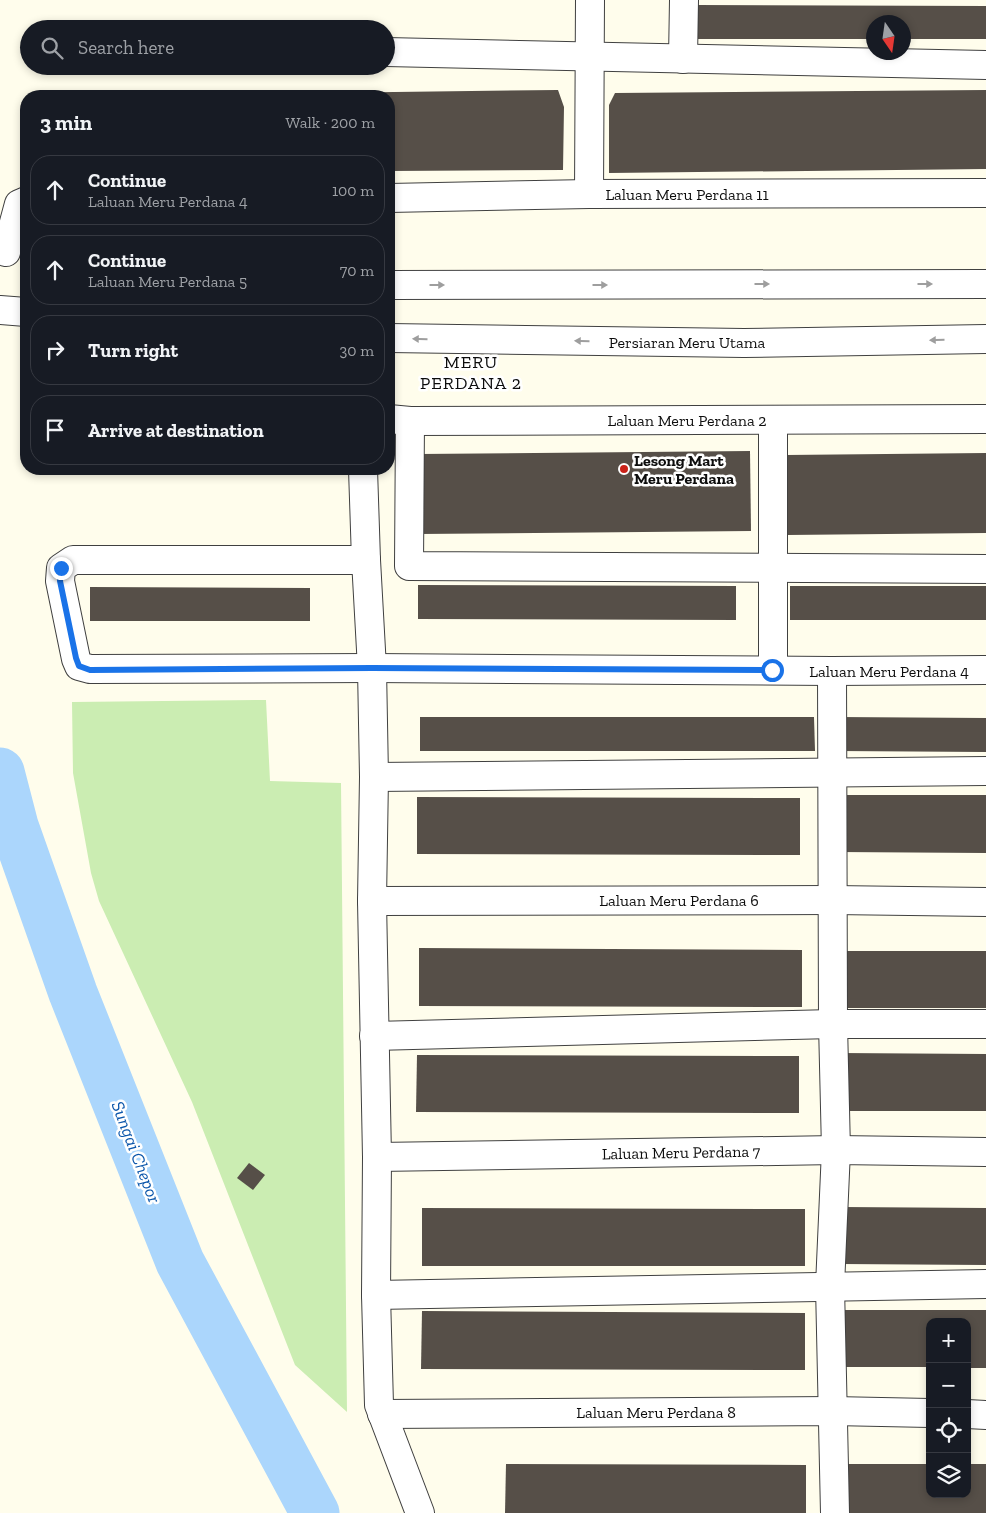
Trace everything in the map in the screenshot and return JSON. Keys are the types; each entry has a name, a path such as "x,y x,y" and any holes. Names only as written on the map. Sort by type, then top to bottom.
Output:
{"street":[{"path":"589,194 590,0"},
{"path":"683,59 684,0"},
{"path":"395,52 986,65"},
{"name":"Laluan Meru Perdana 11","path":"395,198 589,194 986,193"},
{"path":"11,252 20,204"},
{"path":"395,285 986,284"},
{"path":"0,310 20,312"},
{"name":"Persiaran Meru Utama","path":"395,338 744,343 986,339"},
{"path":"400,420 410,566 986,569"},
{"name":"Laluan Meru Perdana 2","path":"400,420 986,420"},
{"path":"772,670 773,420"},
{"path":"363,475 372,668 374,777 372,900 379,1405 420,1513"},
{"name":"Laluan Meru Perdana 4","path":"366,560 73,560 61,568 60,581 76,658 79,666 90,670 372,668 832,671 986,670"},
{"path":"832,671 833,1024 836,1150 830,1286 835,1513"},
{"path":"374,777 986,772"},
{"name":"Laluan Meru Perdana 6","path":"372,900 833,900 986,902"},
{"path":"374,1036 833,1024 986,1024"},
{"name":"Laluan Meru Perdana 7","path":"377,1157 836,1150 986,1152"},
{"path":"376,1295 986,1284"},
{"name":"Laluan Meru Perdana 8","path":"382,1414 833,1411 926,1413"},
{"path":"971,1414 986,1415"}],"green space":[{"path":"266,700 270,781 341,783 347,1412 295,1365 192,1102 99,901 91,873 73,773 72,702"}],"building":[{"path":"696,5 986,6 986,39 911,39 911,15 866,15 866,39 696,39"},
{"path":"558,90 564,107 563,170 395,171 395,92"},
{"path":"986,90 986,169 609,173 609,105 615,93"},
{"path":"750,451 751,531 419,534 419,454"},
{"path":"986,453 986,533 787,535 786,455"},
{"path":"418,585 736,586 736,620 418,619"},
{"path":"790,586 986,586 986,620 790,620"},
{"path":"90,587 310,588 310,621 90,621"},
{"path":"420,717 814,717 815,751 420,751"},
{"path":"838,717 986,718 986,752 838,751"},
{"path":"838,795 986,795 986,853 838,852"},
{"path":"417,797 800,798 800,855 417,854"},
{"path":"419,948 802,950 802,1007 419,1006"},
{"path":"839,951 986,951 986,1008 839,1008"},
{"path":"839,1053 986,1054 986,1111 839,1111"},
{"path":"417,1055 799,1056 799,1113 416,1112"},
{"path":"249,1163 265,1175 253,1190 237,1178"},
{"path":"842,1207 986,1208 986,1265 841,1264"},
{"path":"422,1208 805,1209 805,1266 422,1266"},
{"path":"839,1310 986,1310 986,1368 971,1368 971,1318 926,1318 926,1367 838,1367"},
{"path":"422,1311 805,1313 805,1370 421,1369"},
{"path":"506,1464 806,1465 806,1513 505,1513"},
{"path":"842,1464 926,1464 926,1498 971,1498 971,1464 986,1464 986,1513 841,1513"}],"waterway":[{"name":"Sungai Chepor","path":"0,772 14,826 73,993 180,1262 315,1513"}],"place":[{"name":"Lesong Mart Meru Perdana","path":"624,469"}],"district":[{"name":"MERU PERDANA 2","path":"471,372"}],"route":[{"path":"61,568 60,581 76,658 79,666 90,670 372,668 772,670"}]}
